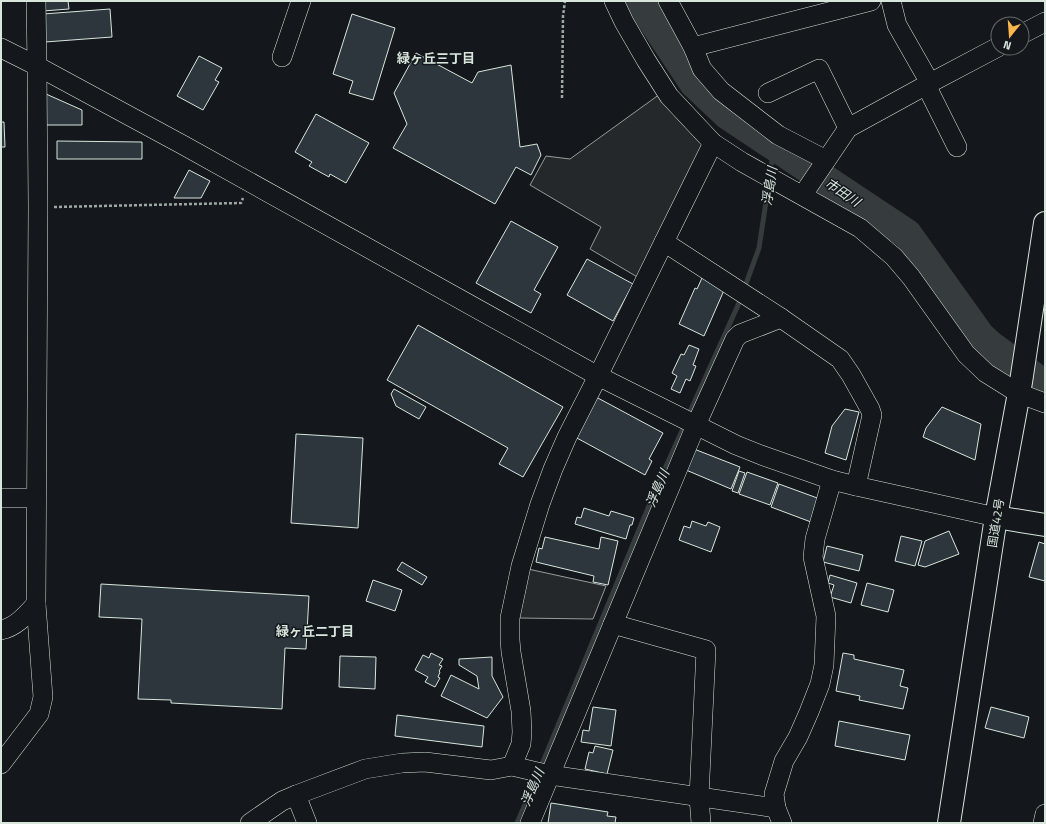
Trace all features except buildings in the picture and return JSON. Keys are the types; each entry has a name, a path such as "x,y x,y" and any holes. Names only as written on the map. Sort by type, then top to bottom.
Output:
{"highway":[{"name":"国道42号","path":"949,823 996,516 1019,387 1045,223"},
{"path":"996,516 1045,525"}],"street":[{"path":"1,764 39,714 43,697 36,604 38,66 36,1"},
{"path":"282,57 301,1"},
{"path":"614,1 642,54 669,96 714,143 742,162 806,192 860,228 894,258 911,277 966,354 986,373 1019,387 1045,403"},
{"path":"668,1 693,47 702,69 721,90 778,134 826,160"},
{"path":"693,47 871,1"},
{"path":"891,1 897,26 930,83 929,91 957,147"},
{"path":"1030,30 1045,22"},
{"path":"1,48 38,66 598,376 736,445 832,480 996,516"},
{"path":"806,192 848,128 990,51"},
{"path":"768,93 820,69 848,128"},
{"path":"512,766 521,744 522,732 521,711 514,678 510,640 510,618 521,566 540,504 567,437 714,143"},
{"path":"664,242 840,358 851,375 872,415 856,486"},
{"path":"530,823 696,425 735,339 740,334 781,318"},
{"path":"250,823 282,801 366,770 402,763 425,762 491,770 512,766 550,775 699,797 779,816 774,794 782,767 809,712 820,684 824,665 826,616 813,557 815,539 832,480"},
{"path":"1,498 36,498"},
{"path":"1,630 12,626 22,619 36,604"},
{"path":"613,624 706,650 699,797 701,823"},
{"path":"296,795 307,823"},
{"path":"1043,823 1045,814"}],"path":[{"path":"562,98 563,16 565,1"},
{"path":"38,207 241,203 250,183"}],"shaded area":[{"path":"660,94 706,143 639,278 590,249 601,227 530,185 546,156 570,159"},
{"path":"528,569 606,586 593,619 519,618"}],"waterway":[{"name":"市田川","path":"641,1 694,83 728,115 907,234 980,336 991,346 1045,385"},
{"name":"浮島川","path":"770,174 774,147"},
{"name":"浮島川","path":"688,416 739,303 759,248 769,182"},
{"name":"浮島川","path":"540,769 658,484 685,424"},
{"name":"浮島川","path":"517,823 537,776"}],"district":[{"name":"緑ヶ丘三丁目","path":"436,58"},
{"name":"緑ヶ丘二丁目","path":"315,631"}]}
